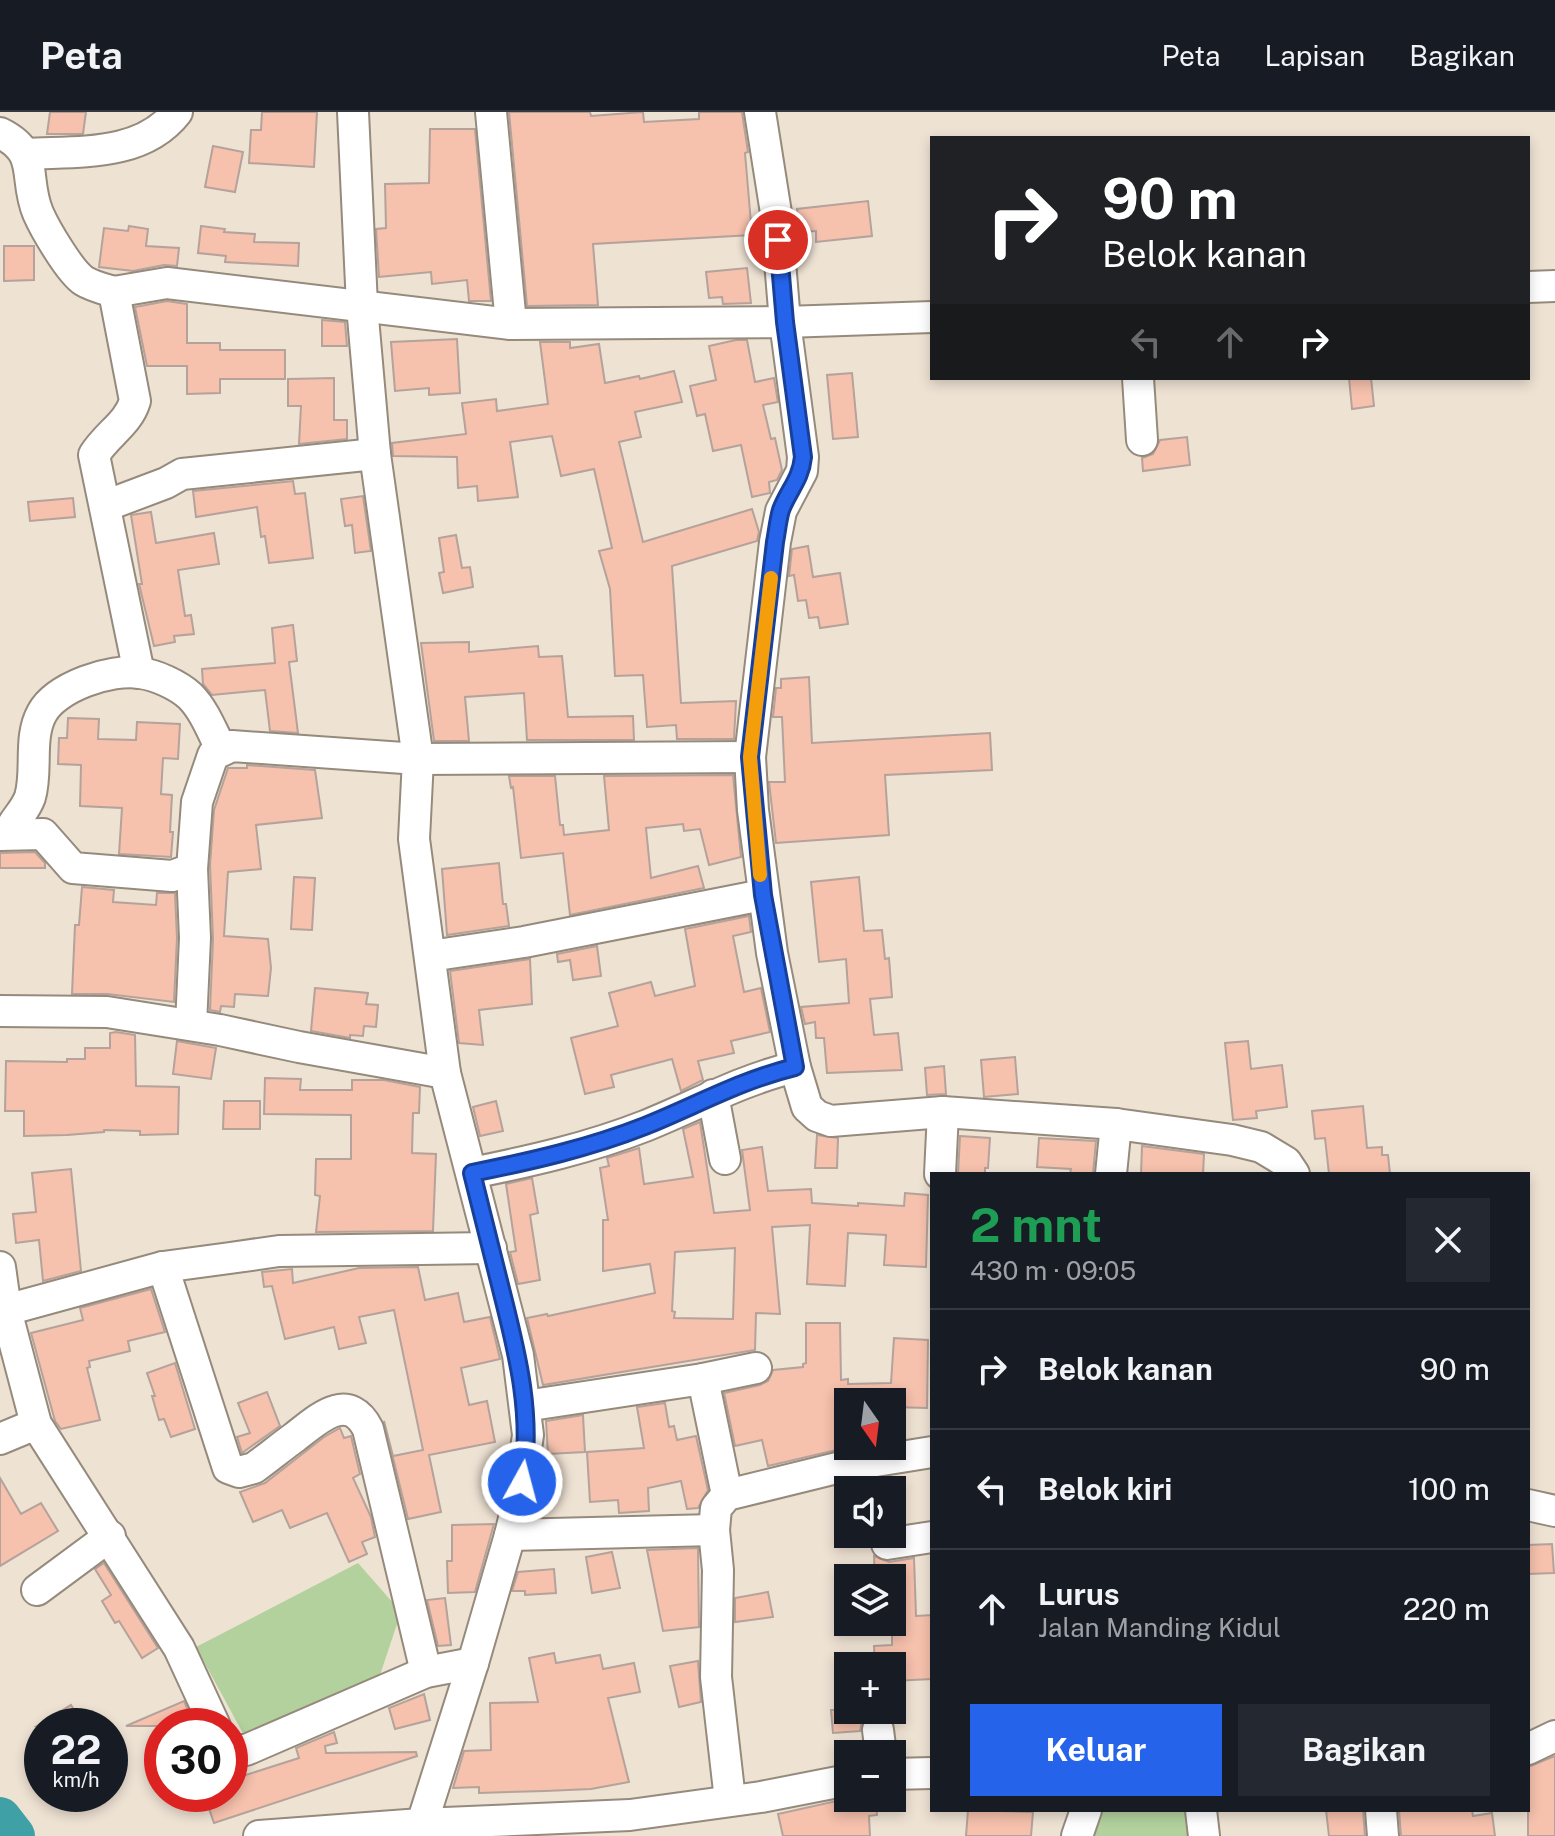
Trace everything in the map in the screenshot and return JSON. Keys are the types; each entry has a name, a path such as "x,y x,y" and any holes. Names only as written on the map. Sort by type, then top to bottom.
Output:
{"street":[{"path":"27,154 112,150 153,134 177,112"},
{"path":"353,112 362,306 375,454 418,759 414,839 445,1073 518,1355 528,1435 510,1535 420,1830"},
{"path":"491,112 511,324"},
{"path":"760,112 776,213 785,322 803,457 802,471 781,511 775,542 750,757 763,895 795,1067 807,1107 817,1116 831,1121 943,1112 1116,1124 1261,1147 1286,1162 1293,1172"},
{"path":"0,133 15,140 27,154 38,213 83,280 114,292 167,283 511,324 785,322 930,317"},
{"path":"1530,287 1555,286"},
{"path":"114,292 135,401 130,417 104,440 94,455 139,673"},
{"path":"1138,380 1142,440"},
{"path":"105,506 182,474 375,454"},
{"path":"4,834 25,811 31,794 37,725 53,697 78,684 107,676 139,673 170,684 189,695 203,713 221,749"},
{"path":"191,1025 195,938 192,869 197,802 213,755 221,749 232,746 418,759 750,757"},
{"path":"4,834 43,834 73,868 172,876 192,869"},
{"path":"430,956 524,942 763,895"},
{"path":"0,1011 107,1012 445,1073"},
{"path":"472,1173 583,1148 644,1126 742,1082 795,1067"},
{"path":"713,1095 725,1159"},
{"path":"940,1172 943,1112"},
{"path":"1111,1172 1116,1124"},
{"path":"6,1310 163,1267 279,1251 491,1248"},
{"path":"0,1267 6,1310 36,1424 179,1648 207,1708"},
{"path":"163,1267 228,1468 239,1472 254,1468 327,1413 346,1410 363,1419 368,1429 426,1672"},
{"path":"525,1406 756,1368"},
{"path":"703,1379 727,1495"},
{"path":"0,1439 36,1424"},
{"path":"730,1800 716,1677 716,1508 727,1495 845,1466 930,1452"},
{"path":"1530,1505 1555,1511"},
{"path":"510,1535 714,1530"},
{"path":"37,1590 110,1536"},
{"path":"906,1541 930,1537"},
{"path":"248,1749 426,1672 473,1663"},
{"path":"1530,1748 1555,1736"},
{"path":"906,1774 930,1773"},
{"path":"259,1836 420,1830 630,1815 834,1782"},
{"path":"1077,1836 1085,1812"},
{"path":"1201,1812 1204,1836"},
{"path":"1381,1812 1383,1836"}],"green space":[{"path":"358,1563 401,1612 378,1681 248,1736 248,1708 229,1708 196,1647"},
{"path":"1088,1812 1197,1812 1197,1836 1082,1836"}],"building":[{"path":"50,112 86,112 83,134 47,134"},
{"path":"262,112 317,112 314,167 249,163 251,130 261,130"},
{"path":"509,112 590,112 591,116 643,112 644,122 699,119 699,112 742,112 748,152 745,153 752,235 593,244 598,305 527,306"},
{"path":"430,129 475,129 491,301 469,301 467,280 432,284 431,272 379,277 376,229 386,228 385,184 429,183"},
{"path":"213,146 243,152 235,192 205,187"},
{"path":"868,201 872,236 816,242 816,231 800,232 797,209"},
{"path":"129,226 148,229 146,246 179,248 177,266 164,265 133,271 99,267 104,228 128,231"},
{"path":"201,226 225,229 224,232 255,234 254,242 299,243 298,266 225,262 226,256 198,253"},
{"path":"4,246 34,246 34,280 4,281"},
{"path":"747,268 751,303 723,304 722,297 709,298 706,272"},
{"path":"167,301 187,304 187,343 220,343 220,350 285,350 285,379 220,379 220,393 187,394 187,366 147,366 135,307"},
{"path":"322,320 345,322 347,346 322,346"},
{"path":"457,339 460,393 429,395 429,388 395,391 391,342"},
{"path":"747,340 755,382 774,378 778,402 763,405 782,470 777,480 769,482 770,493 752,497 741,445 713,451 705,414 697,416 690,386 716,380 709,346"},
{"path":"540,342 570,342 570,348 599,344 605,383 674,371 682,402 635,412 641,437 619,442 643,542 752,509 759,532 757,541 672,566 681,703 736,701 734,739 677,739 676,725 647,727 643,675 615,676 610,589 599,551 612,548 594,469 561,476 552,436 510,442 518,497 478,501 477,486 458,488 457,457 393,456 392,443 466,434 462,403 496,399 497,411 548,404"},
{"path":"852,373 858,437 833,439 827,375"},
{"path":"334,378 334,420 347,420 347,439 299,444 301,406 288,406 288,379"},
{"path":"1349,380 1371,380 1374,406 1352,409"},
{"path":"1187,437 1190,465 1143,471 1142,458 1153,454 1160,440"},
{"path":"293,481 295,494 305,493 313,558 269,563 257,507 196,517 193,491"},
{"path":"363,496 371,551 355,553 352,525 345,526 341,499"},
{"path":"73,498 75,517 30,521 28,502"},
{"path":"151,512 156,543 214,533 219,564 178,570 185,616 191,615 194,634 174,636 175,642 154,646 139,584 142,584 131,515"},
{"path":"456,535 462,568 470,567 473,587 443,593 439,573 444,572 439,538"},
{"path":"808,546 813,577 840,573 848,624 820,628 818,617 809,618 806,600 798,601 794,575 789,576 792,549"},
{"path":"293,625 297,661 289,662 298,733 270,731 265,690 212,695 203,684 202,669 275,663 272,628"},
{"path":"469,642 469,652 538,646 539,657 562,656 568,717 633,716 634,740 527,740 524,693 465,697 469,741 434,741 421,643"},
{"path":"809,677 812,743 990,733 992,770 885,775 889,835 776,843 769,782 785,782 782,717 773,717 776,688 781,688 781,679"},
{"path":"68,718 99,719 98,739 136,740 137,722 180,724 178,759 163,758 161,794 172,795 171,857 119,854 122,808 80,806 81,765 58,764 59,738 67,738"},
{"path":"247,765 315,770 322,818 256,825 261,869 228,872 224,936 268,939 271,968 268,996 235,994 234,1007 221,1006 220,1012 210,1010 213,939 210,865 214,810 228,768 247,768"},
{"path":"733,775 741,857 709,865 700,829 684,831 683,824 646,828 651,878 698,866 704,888 570,915 563,853 521,858 509,776 555,776 560,825 563,825 564,835 609,830 604,776"},
{"path":"35,852 45,863 45,868 0,868 0,853"},
{"path":"499,863 503,904 506,904 509,926 447,935 442,869"},
{"path":"294,877 315,878 312,930 291,929"},
{"path":"859,877 864,931 882,930 885,959 889,958 892,997 870,999 874,1035 898,1033 902,1070 827,1073 824,1038 816,1038 815,1022 805,1024 801,1007 849,1003 846,959 819,962 811,882"},
{"path":"82,887 114,890 113,902 156,905 157,893 175,893 177,938 174,1002 107,994 72,994 75,925 79,925"},
{"path":"749,916 751,932 733,936 744,992 761,988 770,1032 731,1041 734,1053 698,1061 703,1080 681,1091 672,1059 611,1075 614,1087 585,1094 571,1038 618,1026 609,993 651,982 655,996 695,986 685,929"},
{"path":"597,946 601,976 573,980 570,960 558,962 557,954"},
{"path":"530,959 532,1004 479,1010 483,1045 459,1043 450,971"},
{"path":"315,988 368,993 366,1004 378,1005 376,1027 364,1026 363,1036 350,1035 350,1038 311,1031"},
{"path":"110,1033 135,1035 136,1086 179,1087 178,1134 140,1135 140,1131 104,1130 24,1136 24,1111 5,1111 6,1061 67,1062 67,1059 85,1059 85,1048 110,1048"},
{"path":"177,1041 216,1048 211,1079 173,1074"},
{"path":"1248,1041 1251,1069 1282,1065 1287,1107 1256,1111 1257,1118 1233,1120 1225,1043"},
{"path":"1015,1057 1018,1094 984,1097 981,1060"},
{"path":"944,1066 946,1094 927,1095 925,1068"},
{"path":"265,1078 301,1079 300,1090 352,1090 352,1080 384,1080 420,1087 419,1113 413,1113 412,1153 436,1154 433,1231 316,1232 320,1196 315,1195 316,1159 351,1159 351,1115 264,1114"},
{"path":"224,1101 260,1101 260,1129 223,1129"},
{"path":"496,1101 503,1131 480,1136 473,1107"},
{"path":"1363,1106 1367,1148 1382,1147 1382,1155 1388,1155 1390,1172 1329,1172 1325,1138 1315,1139 1312,1111"},
{"path":"700,1122 714,1213 750,1210 742,1150 762,1147 768,1191 811,1189 812,1203 858,1206 858,1203 904,1206 905,1193 928,1195 926,1267 884,1265 886,1235 848,1233 845,1286 807,1284 810,1225 772,1227 780,1314 756,1313 755,1350 543,1385 527,1318 655,1293 650,1264 603,1271 603,1220 608,1220 600,1168 609,1166 607,1158 639,1148 644,1184 693,1177 683,1129","holes":["735,1248 733,1319 674,1318 675,1252"]},
{"path":"817,1135 838,1138 837,1168 815,1168"},
{"path":"960,1136 990,1138 985,1172 958,1172"},
{"path":"1039,1138 1096,1141 1093,1172 1037,1167"},
{"path":"1142,1146 1204,1154 1203,1172 1141,1172"},
{"path":"71,1169 81,1271 43,1281 39,1240 16,1243 13,1214 36,1212 32,1173"},
{"path":"532,1178 538,1213 530,1215 540,1280 518,1284 510,1252 516,1251 506,1184"},
{"path":"418,1267 425,1300 458,1293 464,1322 490,1317 500,1359 461,1368 469,1405 487,1401 495,1442 429,1455 441,1512 408,1519 384,1421 393,1456 423,1450 394,1310 359,1317 366,1343 339,1349 334,1327 285,1339 272,1286 264,1287 262,1272 292,1269 293,1283 359,1268"},
{"path":"151,1289 165,1332 128,1341 130,1351 89,1361 90,1367 87,1368 100,1420 61,1429 55,1421 31,1333 83,1320 80,1308"},
{"path":"806,1323 840,1323 841,1380 848,1379 848,1384 891,1383 894,1338 928,1340 927,1408 906,1407 906,1388 834,1388 834,1451 768,1466 762,1440 735,1446 724,1393 760,1385 768,1381 773,1370 803,1367 806,1363"},
{"path":"175,1363 195,1429 171,1437 164,1419 159,1420 147,1373"},
{"path":"267,1392 280,1426 242,1453 237,1437 250,1433 238,1403"},
{"path":"665,1403 669,1427 674,1426 677,1440 696,1436 708,1490 698,1508 687,1509 681,1481 648,1488 649,1511 619,1513 618,1500 590,1502 587,1452 644,1448 637,1407"},
{"path":"583,1415 585,1452 548,1454 546,1421"},
{"path":"340,1428 344,1438 351,1436 360,1474 353,1478 371,1517 375,1537 362,1542 367,1554 349,1562 327,1513 290,1528 282,1510 253,1522 240,1492 265,1483"},
{"path":"0,1478 21,1514 41,1503 58,1531 0,1566"},
{"path":"494,1524 475,1592 448,1593 447,1561 452,1561 452,1525"},
{"path":"1552,1544 1554,1573 1530,1574 1530,1545"},
{"path":"698,1548 699,1627 663,1631 647,1550"},
{"path":"612,1552 620,1588 592,1593 586,1557"},
{"path":"874,1556 889,1562 914,1558 916,1616 930,1615 930,1679 906,1680 906,1652 874,1652 874,1646 892,1645 892,1636 906,1636 906,1564 874,1564"},
{"path":"104,1563 158,1648 142,1658 119,1621 115,1623 102,1601 111,1595 95,1569"},
{"path":"554,1569 556,1593 525,1595 525,1591 512,1591 518,1572"},
{"path":"768,1592 773,1617 735,1622 735,1598"},
{"path":"445,1598 451,1645 438,1646 427,1600"},
{"path":"554,1653 556,1663 600,1655 603,1669 634,1663 640,1692 608,1698 629,1782 591,1789 545,1791 479,1793 479,1787 453,1788 464,1751 491,1750 490,1703 538,1702 529,1658"},
{"path":"698,1661 701,1702 679,1707 670,1666"},
{"path":"424,1694 430,1720 395,1729 389,1708"},
{"path":"184,1701 187,1708 168,1708"},
{"path":"831,1710 834,1710 834,1724 862,1724 860,1731 833,1733"},
{"path":"144,1718 144,1726 128,1725"},
{"path":"334,1732 337,1743 325,1746 326,1753 416,1752 417,1756 248,1812 248,1774 299,1758 296,1748"},
{"path":"1555,1756 1555,1836 1528,1836 1530,1766"},
{"path":"834,1802 834,1812 877,1812 877,1815 869,1816 870,1836 783,1836 778,1814"},
{"path":"210,1812 247,1812 214,1823"},
{"path":"968,1812 1033,1812 1031,1836 966,1836"},
{"path":"1326,1812 1363,1812 1365,1836 1329,1836"},
{"path":"1399,1812 1472,1812 1473,1816 1492,1813 1495,1836 1401,1836"}],"waterway":[{"path":"0,1818 14,1836"}],"slow traffic":[{"path":"760,875 750,757 771,578"}],"route":[{"path":"522,1482 528,1435 525,1397 518,1355 472,1173 583,1148 644,1126 742,1082 795,1067 763,895 750,757 775,542 781,511 802,471 803,457 785,322 778,240"}]}
